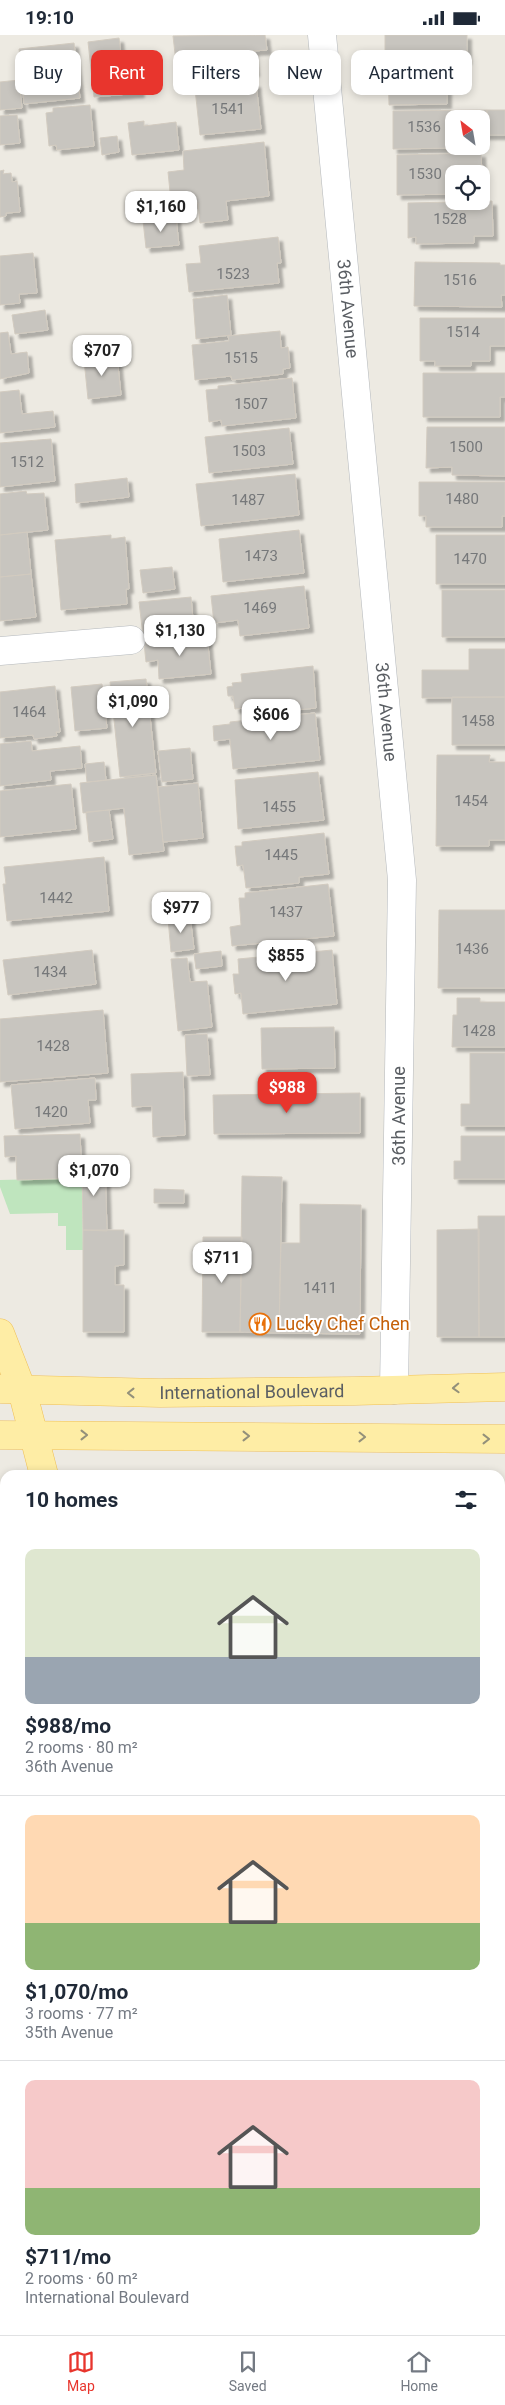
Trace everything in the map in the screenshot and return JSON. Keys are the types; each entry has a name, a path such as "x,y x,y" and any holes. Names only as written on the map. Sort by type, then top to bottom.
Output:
{"main road":[{"path":"0,1333 11,1389 35,1435 43,1470"},
{"name":"International Boulevard","path":"11,1389 150,1393 505,1387"},
{"path":"0,1435 505,1439"}],"street":[{"name":"36th Avenue","path":"322,35 402,880 394,1390"},
{"path":"0,651 131,639"}],"green space":[{"path":"82,1178 83,1250 66,1250 66,1226 58,1226 58,1213 10,1214 0,1187 0,1180"}],"building":[{"path":"265,35 267,50 175,50 173,36"},
{"path":"385,35 467,35 467,50 385,50"},
{"path":"119,38 120,50 91,50 91,70 88,42"},
{"path":"74,43 75,50 19,50"},
{"path":"15,80 15,95 21,95 22,108 0,110 0,82"},
{"path":"23,95 80,95 80,98 24,104"},
{"path":"94,95 117,95 94,97"},
{"path":"196,95 257,95 261,129 200,135"},
{"path":"389,95 447,95 447,104 389,105"},
{"path":"90,105 94,146 57,150 56,145 49,146 46,113 53,112 53,108"},
{"path":"445,110 445,148 393,149 393,111"},
{"path":"490,110 505,110 505,135 490,135"},
{"path":"17,115 20,143 0,145 0,116"},
{"path":"144,121 144,126 176,122 179,150 132,155 128,123"},
{"path":"117,136 119,152 102,155 100,138"},
{"path":"264,142 269,196 226,201 228,220 200,223 198,203 188,204 187,200 171,202 168,172 184,170 183,151"},
{"path":"397,155 481,155 482,165 445,165 445,194 397,195"},
{"path":"4,170 3,174 11,173 12,182 17,181 20,212 6,213 6,216 0,217 0,171"},
{"path":"490,201 492,201 493,236 474,236 474,243 416,244 416,237 408,238 408,203 445,202 445,210 490,210"},
{"path":"176,218 179,245 146,248 143,221"},
{"path":"278,237 281,263 277,263 279,283 189,292 186,264 201,263 199,246"},
{"path":"33,253 37,293 19,294 20,303 0,305 0,256"},
{"path":"415,262 500,263 500,265 505,265 505,295 501,295 502,307 414,306"},
{"path":"227,295 231,335 196,339 193,299"},
{"path":"45,310 48,330 15,334 12,315"},
{"path":"420,318 505,318 505,346 490,346 490,361 471,361 471,366 435,366 435,361 420,361"},
{"path":"280,331 281,348 288,347 290,368 283,369 283,374 232,380 231,376 195,380 192,345 229,341 228,336"},
{"path":"8,332 11,354 27,352 29,373 0,379 0,333"},
{"path":"117,356 121,395 88,399 84,360"},
{"path":"423,373 505,373 505,397 500,397 500,417 423,417"},
{"path":"292,378 296,418 222,426 221,420 209,422 206,390 218,389 218,386"},
{"path":"19,390 22,414 53,411 55,427 0,433 0,392"},
{"path":"427,427 505,427 505,476 452,475 452,467 426,468"},
{"path":"289,428 293,464 209,473 205,437"},
{"path":"51,439 55,481 0,487 0,443"},
{"path":"295,474 299,515 201,526 196,484"},
{"path":"127,478 129,497 76,503 75,484"},
{"path":"419,482 505,482 505,516 502,516 502,527 426,527 426,516 419,516"},
{"path":"26,491 27,494 44,493 48,530 0,535 0,494"},
{"path":"299,530 304,573 223,582 219,539"},
{"path":"27,532 31,574 0,577 0,535"},
{"path":"111,535 111,539 125,537 129,589 126,589 127,604 61,610 55,540"},
{"path":"436,535 505,535 505,584 436,584"},
{"path":"172,567 175,589 143,593 140,570"},
{"path":"31,574 36,617 0,621 0,577"},
{"path":"304,586 309,628 240,636 238,620 214,623 211,596"},
{"path":"442,590 505,590 505,637 442,637"},
{"path":"191,597 194,631 177,632 178,639 161,641 161,634 143,636 139,602"},
{"path":"207,636 211,674 159,679 158,660 146,662 144,643"},
{"path":"469,649 505,649 505,697 422,698 422,670 469,670"},
{"path":"313,666 316,708 245,715 245,708 235,709 233,696 228,696 227,687 233,686 232,683 242,682 241,674"},
{"path":"146,679 156,773 120,777 110,682"},
{"path":"102,684 107,728 75,731 71,687"},
{"path":"55,686 60,732 56,732 57,736 34,739 33,735 0,738 0,692"},
{"path":"452,697 505,697 505,745 452,745"},
{"path":"315,713 320,760 233,769 230,739 214,741 213,726 230,724 230,722"},
{"path":"31,741 32,751 80,746 82,768 50,771 51,780 0,786 0,744"},
{"path":"190,748 193,779 162,782 158,751"},
{"path":"437,755 490,755 489,762 505,762 505,840 489,840 489,846 436,846"},
{"path":"104,762 106,780 87,782 85,764"},
{"path":"318,772 324,820 238,829 235,780"},
{"path":"156,775 164,851 129,855 124,808 83,813 80,783"},
{"path":"198,783 203,838 163,842 158,787"},
{"path":"71,784 76,829 0,837 0,791"},
{"path":"109,810 113,839 89,842 86,812"},
{"path":"324,833 329,874 299,877 299,883 246,888 243,865 237,866 235,846 242,846 242,842"},
{"path":"104,857 109,911 7,921 3,884 6,884 4,867"},
{"path":"328,884 334,936 232,946 230,927 241,925 239,898 245,898 245,893"},
{"path":"439,910 505,910 505,988 438,988"},
{"path":"190,916 194,949 171,952 168,919"},
{"path":"92,950 96,984 8,995 3,960"},
{"path":"332,950 337,1004 243,1014 241,993 235,994 233,974 239,974 238,959"},
{"path":"221,951 222,966 196,969 194,954"},
{"path":"187,958 190,982 207,981 212,1027 178,1031 171,959"},
{"path":"457,998 480,998 480,1002 505,1002 505,1047 452,1047 453,1015 457,1015"},
{"path":"103,1010 108,1073 0,1082 0,1019"},
{"path":"334,1027 335,1068 262,1069 261,1028"},
{"path":"207,1034 210,1075 187,1076 185,1035"},
{"path":"470,1053 505,1053 505,1126 461,1126 461,1104 470,1104"},
{"path":"183,1072 185,1135 153,1137 152,1106 132,1107 131,1074"},
{"path":"95,1078 96,1100 88,1100 90,1123 15,1129 11,1085"},
{"path":"360,1093 360,1133 214,1134 213,1095"},
{"path":"80,1134 82,1178 17,1180 16,1156 5,1157 4,1136"},
{"path":"461,1136 505,1136 505,1179 454,1179 454,1161 461,1161"},
{"path":"105,1162 107,1231 83,1230 82,1163"},
{"path":"242,1176 282,1177 279,1333 240,1332"},
{"path":"154,1189 184,1190 184,1203 154,1203"},
{"path":"300,1204 361,1205 360,1334 279,1333 281,1243 300,1243"},
{"path":"478,1216 505,1216 505,1337 479,1337"},
{"path":"479,1229 479,1337 437,1337 437,1230"},
{"path":"83,1230 124,1230 124,1265 115,1266 115,1285 124,1285 124,1332 83,1332"},
{"path":"203,1237 242,1237 240,1332 202,1332"}],"place":[{"name":"Lucky Chef Chen","path":"260,1324"}]}
